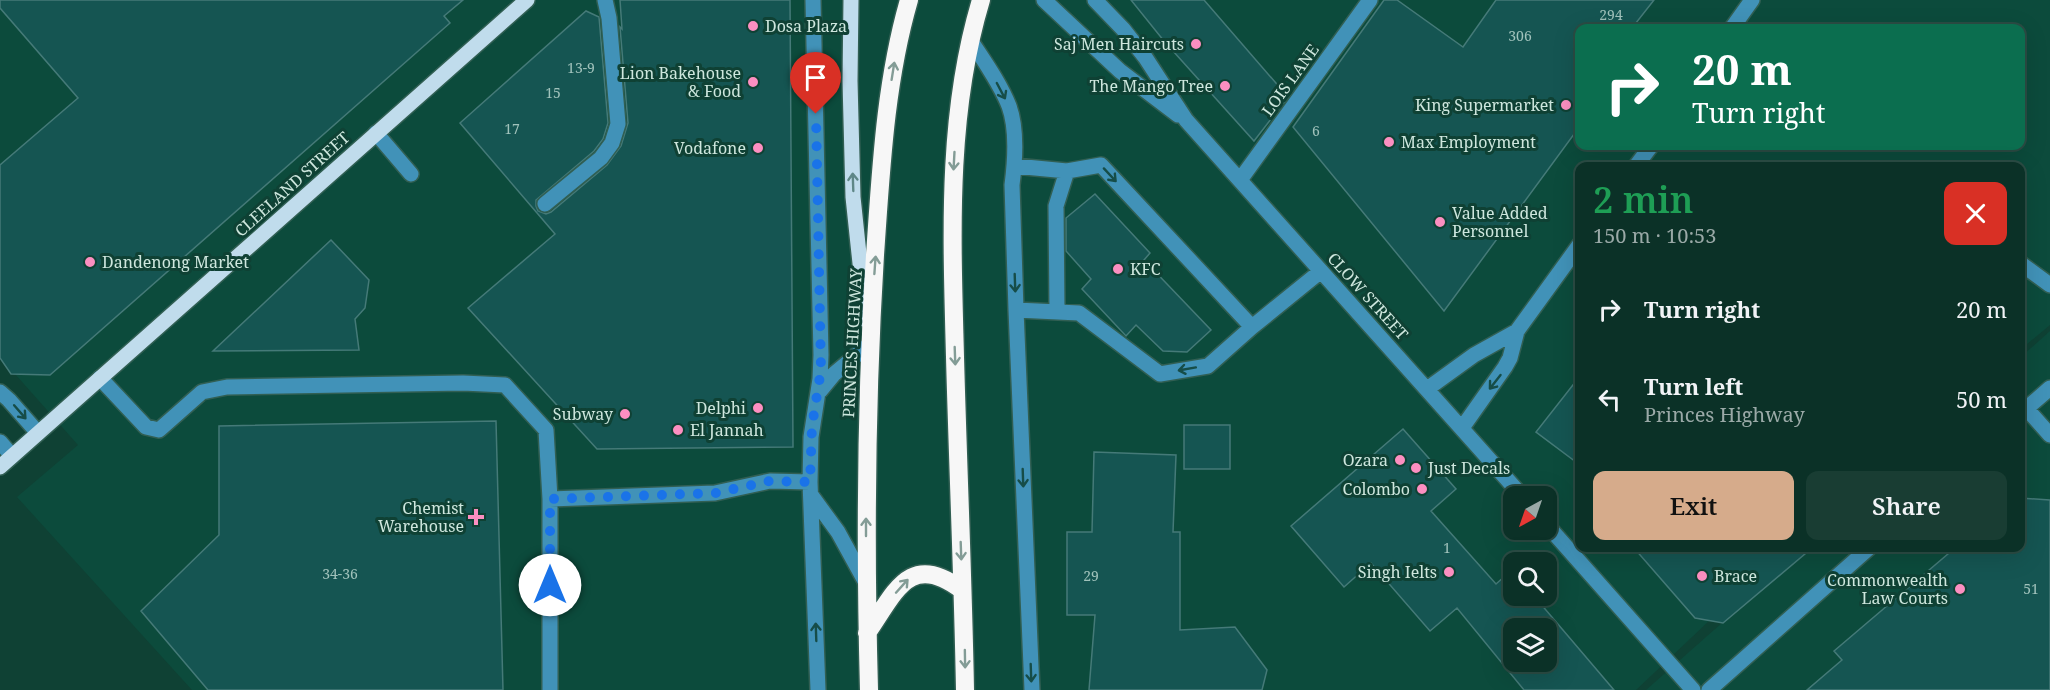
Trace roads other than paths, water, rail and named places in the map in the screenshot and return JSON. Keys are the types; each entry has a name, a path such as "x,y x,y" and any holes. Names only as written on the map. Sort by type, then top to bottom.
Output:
{"highway":[{"name":"PRINCES HIGHWAY","path":"869,690 866,470 870,344 886,116 897,44 909,0"},
{"path":"965,690 953,278 953,182 960,102 981,0"},
{"path":"867,633 898,589 913,576 924,573 936,575 962,590"}],"main road":[{"name":"CLEELAND STREET","path":"0,467 527,0"},
{"path":"850,0 853,197 861,287 870,344"}],"street":[{"path":"545,204 601,158 612,143 618,124 609,18 605,0"},
{"name":"PRINCES HIGHWAY","path":"813,0 821,370 811,437 811,488 818,690"},
{"name":"CLOW STREET","path":"1044,0 1120,71 1186,120"},
{"name":"CLOW STREET","path":"1095,0 1123,29 1145,57 1186,120 1513,486"},
{"name":"LOIS LANE","path":"1240,180 1370,0"},
{"path":"1735,24 1752,0"},
{"path":"971,40 1009,106 1012,119 1015,166 1012,185 1016,310 1032,690"},
{"path":"376,133 411,174"},
{"path":"1015,166 1067,171 1101,165 1252,327"},
{"path":"1057,311 1056,206 1067,171"},
{"path":"1462,428 1505,367 1510,358 1517,331 1575,251"},
{"path":"2025,267 2050,285"},
{"path":"1016,310 1079,313 1160,374 1208,366 1321,271"},
{"path":"1427,389 1474,355 1517,331"},
{"path":"818,393 834,374 870,344"},
{"path":"100,378 146,427 159,430 202,392 227,387 463,383 505,385 546,430 550,499 550,690"},
{"path":"2025,409 2050,388"},
{"path":"0,392 9,399 38,433"},
{"path":"2025,413 2050,435"},
{"path":"0,442 12,456"},
{"path":"550,499 716,493 770,481 811,488 866,583"},
{"path":"1557,536 1693,690"},
{"path":"1709,690 1864,552"}],"place":[{"name":"Dosa Plaza","path":"753,26"},
{"name":"Saj Men Haircuts","path":"1196,44"},
{"name":"Lion Bakehouse & Food","path":"753,82"},
{"name":"The Mango Tree","path":"1225,86"},
{"name":"King Supermarket","path":"1566,105"},
{"name":"Max Employment","path":"1389,142"},
{"name":"Vodafone","path":"758,148"},
{"name":"Value Added Personnel","path":"1440,222"},
{"name":"Dandenong Market","path":"90,262"},
{"name":"KFC","path":"1118,269"},
{"name":"Delphi","path":"758,408"},
{"name":"Subway","path":"625,414"},
{"name":"El Jannah","path":"678,430"},
{"name":"Ozara","path":"1400,460"},
{"name":"Just Decals","path":"1416,468"},
{"name":"Colombo","path":"1422,489"},
{"name":"Chemist Warehouse","path":"476,517"},
{"name":"Singh Ielts","path":"1449,572"},
{"name":"Brace","path":"1702,576"},
{"name":"Commonwealth Law Courts","path":"1960,589"}]}
